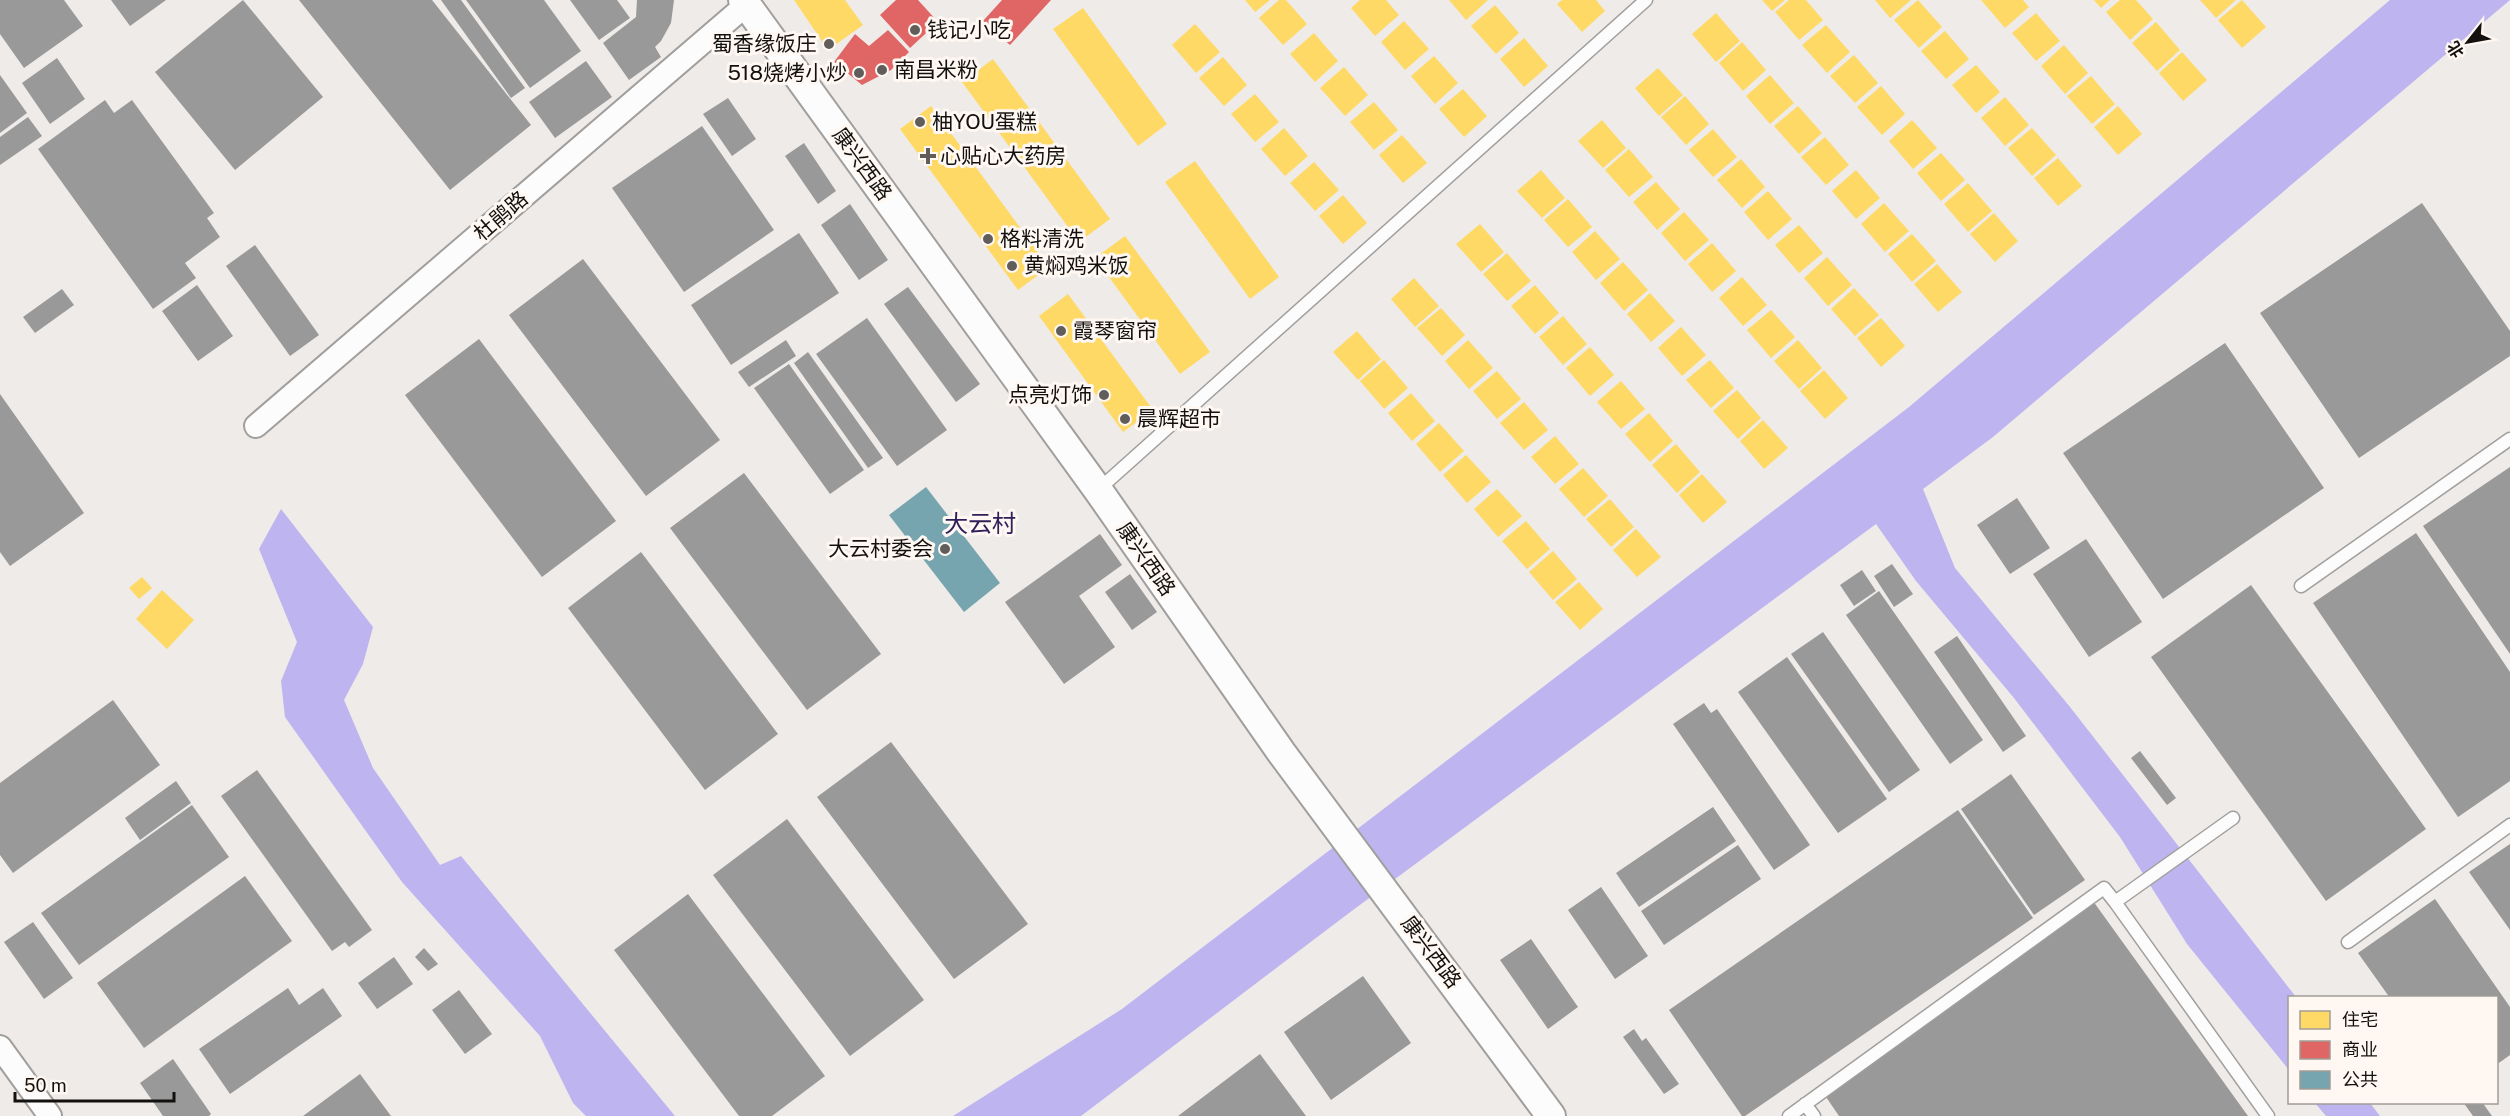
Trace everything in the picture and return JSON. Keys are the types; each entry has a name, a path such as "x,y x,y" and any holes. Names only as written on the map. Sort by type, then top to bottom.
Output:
{"street":[{"name":"康兴西路","path":"745,2 1098,490 1281,752 1551,1116"},
{"name":"杜鹃路","path":"256,426 745,2"},
{"path":"0,1047 50,1116"}],"lane":[{"path":"1098,490 1646,0"},
{"path":"2301,586 2510,439"},
{"path":"2115,902 2233,818"},
{"path":"2348,942 2510,825"},
{"path":"1790,1116 2104,888 2268,1116"},
{"path":"1806,1104 1814,1116"}],"shaded area":[{"path":"2390,0 2510,0 1993,437 1923,489 1955,568 2070,707 2295,996 2288,996 2288,1069 2187,944 2120,837 2014,698 1916,581 1876,524 1349,913 1081,1116 953,1116 1122,1009 1909,407"},
{"path":"281,509 373,627 363,664 344,700 373,768 440,865 461,856 675,1116 586,1116 573,1103 540,1036 402,882 285,717 281,681 297,642 259,549"},
{"path":"2316,1104 2371,1104 2380,1116 2326,1116"}],"building: 住宅":[{"path":"794,0 845,0 863,25 828,50"},
{"path":"1245,0 1270,0 1255,12"},
{"path":"1279,0 1286,0 1307,24 1283,45 1259,18"},
{"path":"1360,0 1386,0 1399,15 1375,36 1351,8"},
{"path":"1449,0 1488,0 1466,20"},
{"path":"1562,0 1596,0 1605,11 1582,32 1557,4"},
{"path":"1762,0 1785,0 1772,11"},
{"path":"1789,0 1806,0 1823,20 1799,40 1775,12"},
{"path":"1875,0 1911,0 1890,18"},
{"path":"1918,0 1942,27 1919,48 1894,20"},
{"path":"1981,0 2023,0 2029,7 2005,28"},
{"path":"2094,0 2110,0 2101,8"},
{"path":"2120,0 2136,0 2153,19 2130,40 2106,12"},
{"path":"2200,0 2236,0 2216,18"},
{"path":"2242,0 2266,27 2242,48 2218,20"},
{"path":"1495,5 1519,33 1496,54 1471,26"},
{"path":"1083,8 1167,124 1138,146 1053,29"},
{"path":"1716,13 1740,41 1716,62 1692,34"},
{"path":"2036,13 2060,41 2036,61 2012,33"},
{"path":"1404,21 1429,49 1405,70 1381,42"},
{"path":"2156,22 2180,50 2157,71 2132,43"},
{"path":"1195,24 1220,52 1196,73 1172,45"},
{"path":"1826,25 1850,52 1827,73 1802,45"},
{"path":"1945,31 1969,59 1946,79 1921,51"},
{"path":"1314,33 1338,61 1315,82 1290,54"},
{"path":"1524,38 1548,66 1524,87 1500,59"},
{"path":"1742,42 1766,70 1743,91 1719,63"},
{"path":"2064,45 2088,73 2065,94 2041,66"},
{"path":"2182,52 2207,80 2183,101 2159,73"},
{"path":"1854,55 1878,83 1855,103 1830,76"},
{"path":"1434,56 1458,83 1435,104 1411,76"},
{"path":"1223,57 1247,85 1224,106 1199,78"},
{"path":"993,59 1110,219 1079,242 962,82"},
{"path":"1976,65 2000,92 1976,113 1952,85"},
{"path":"1344,67 1368,95 1345,116 1320,88"},
{"path":"1658,68 1683,95 1659,116 1635,88"},
{"path":"1770,75 1794,103 1770,124 1746,96"},
{"path":"2091,76 2115,104 2092,124 2067,96"},
{"path":"1881,86 1905,114 1882,135 1857,107"},
{"path":"1463,89 1487,116 1464,137 1439,109"},
{"path":"1255,94 1279,122 1255,142 1231,114"},
{"path":"1685,96 1709,124 1686,145 1661,117"},
{"path":"2005,97 2029,125 2005,146 1981,118"},
{"path":"1374,102 1398,130 1374,150 1350,122"},
{"path":"931,106 1049,267 1018,290 900,129"},
{"path":"1798,106 1822,133 1799,154 1774,126"},
{"path":"2118,106 2142,134 2118,155 2094,127"},
{"path":"1602,120 1626,148 1603,168 1578,141"},
{"path":"1912,120 1937,148 1913,169 1889,141"},
{"path":"1284,128 1308,156 1285,176 1261,149"},
{"path":"2032,128 2056,155 2032,176 2008,148"},
{"path":"1713,129 1737,157 1713,177 1689,150"},
{"path":"1402,135 1427,163 1403,183 1379,155"},
{"path":"1825,137 1849,165 1826,185 1801,157"},
{"path":"1629,149 1653,177 1629,197 1605,170"},
{"path":"1941,153 1965,180 1941,201 1917,173"},
{"path":"2058,158 2082,186 2058,206 2034,178"},
{"path":"1741,159 1765,187 1742,208 1717,180"},
{"path":"1195,161 1279,277 1250,299 1165,182"},
{"path":"1314,162 1339,190 1315,211 1290,183"},
{"path":"1541,170 1565,198 1542,218 1517,191"},
{"path":"1856,170 1880,198 1856,219 1832,191"},
{"path":"1656,182 1680,209 1657,230 1633,202"},
{"path":"1968,183 1992,211 1968,232 1944,204"},
{"path":"1768,191 1792,219 1768,240 1744,212"},
{"path":"1343,195 1367,223 1343,244 1319,216"},
{"path":"1568,199 1592,227 1568,247 1544,220"},
{"path":"1884,203 1909,231 1885,252 1861,224"},
{"path":"1684,212 1709,240 1685,261 1661,233"},
{"path":"1994,213 2018,241 1995,262 1970,234"},
{"path":"1480,224 1504,252 1481,272 1456,244"},
{"path":"1799,225 1823,253 1799,273 1775,245"},
{"path":"1595,231 1620,259 1596,280 1572,252"},
{"path":"1912,234 1936,261 1912,282 1888,254"},
{"path":"1125,236 1210,352 1180,374 1095,258"},
{"path":"1712,243 1736,271 1712,292 1688,264"},
{"path":"1507,253 1531,281 1507,301 1483,274"},
{"path":"1827,257 1852,285 1828,306 1804,278"},
{"path":"1623,262 1648,290 1624,311 1600,283"},
{"path":"1937,264 1962,292 1938,312 1914,284"},
{"path":"1742,277 1767,305 1743,326 1719,298"},
{"path":"1414,278 1439,306 1415,327 1391,299"},
{"path":"1535,285 1559,313 1535,334 1511,306"},
{"path":"1854,288 1879,315 1855,336 1831,309"},
{"path":"1650,293 1675,321 1651,342 1627,314"},
{"path":"1068,294 1153,410 1123,432 1039,316"},
{"path":"1441,308 1465,335 1442,356 1417,328"},
{"path":"1771,310 1795,337 1771,358 1747,330"},
{"path":"1563,316 1587,344 1563,365 1539,337"},
{"path":"1881,318 1905,346 1881,367 1857,338"},
{"path":"1681,327 1706,355 1682,376 1658,348"},
{"path":"1357,331 1381,359 1358,380 1333,352"},
{"path":"1468,340 1493,368 1469,389 1445,361"},
{"path":"1798,340 1822,368 1799,389 1774,361"},
{"path":"1590,347 1614,375 1590,396 1566,368"},
{"path":"1384,360 1408,388 1384,409 1360,381"},
{"path":"1710,360 1734,388 1711,408 1686,380"},
{"path":"1824,370 1848,398 1825,419 1800,391"},
{"path":"1497,371 1521,399 1497,419 1473,391"},
{"path":"1621,381 1645,409 1621,429 1597,402"},
{"path":"1737,390 1761,418 1738,439 1713,411"},
{"path":"1411,393 1435,421 1412,441 1388,413"},
{"path":"1524,402 1548,430 1524,450 1500,423"},
{"path":"1649,413 1673,441 1650,462 1625,434"},
{"path":"1763,420 1788,448 1764,469 1740,441"},
{"path":"1439,423 1464,451 1440,472 1416,444"},
{"path":"1555,436 1579,464 1555,484 1531,457"},
{"path":"1676,444 1700,472 1677,493 1652,465"},
{"path":"1466,455 1491,482 1467,503 1443,475"},
{"path":"1583,468 1608,496 1584,517 1559,489"},
{"path":"1702,474 1727,502 1703,523 1679,495"},
{"path":"1497,489 1522,516 1498,537 1474,509"},
{"path":"1610,499 1634,527 1611,547 1586,519"},
{"path":"1526,521 1550,549 1527,569 1502,541"},
{"path":"1636,529 1661,557 1637,577 1613,550"},
{"path":"1553,551 1577,579 1553,600 1529,572"},
{"path":"142,577 152,588 139,599 129,588"},
{"path":"1579,582 1603,609 1580,630 1555,602"},
{"path":"162,590 194,620 167,649 136,619"}],"building: 商业":[{"path":"896,0 918,0 938,22 910,48 880,15"},
{"path":"1002,0 1051,0 1010,45 983,21"},
{"path":"888,30 909,52 891,70 862,85 834,62 855,34 869,46"}],"building: 公共":[{"name":"大云村委会","path":"926,487 1000,583 964,612 889,515"}],"building: 工业":[{"path":"0,0 64,0 83,26 24,68 0,34"},
{"path":"111,0 166,0 130,26"},
{"path":"243,0 323,97 235,170 155,72"},
{"path":"299,0 432,0 531,125 450,190"},
{"path":"441,0 461,0 525,88 511,98"},
{"path":"466,0 544,0 581,51 530,88"},
{"path":"570,0 617,0 630,18 599,40"},
{"path":"637,0 674,0 671,23 655,47 661,57 629,80 603,43 636,17"},
{"path":"57,58 85,99 50,124 22,83"},
{"path":"586,61 612,97 555,138 529,102"},
{"path":"0,75 27,113 0,133"},
{"path":"728,98 756,139 732,156 703,114"},
{"path":"105,100 114,113 132,100 214,213 207,218 220,237 185,263 196,278 153,309 38,149"},
{"path":"28,117 42,136 0,165 0,137"},
{"path":"702,126 774,230 684,292 612,188"},
{"path":"804,143 836,191 818,204 785,156"},
{"path":"2422,203 2510,331 2510,356 2359,458 2260,313"},
{"path":"850,204 888,260 859,280 821,225"},
{"path":"799,233 839,293 731,365 691,305"},
{"path":"255,245 319,335 290,356 226,266"},
{"path":"583,259 720,440 646,496 509,315"},
{"path":"197,285 233,336 198,361 162,311"},
{"path":"908,287 980,384 956,402 884,304"},
{"path":"62,289 74,305 35,333 23,317"},
{"path":"867,318 947,430 897,466 816,354"},
{"path":"479,339 616,521 542,577 405,395"},
{"path":"786,340 796,356 749,387 738,372"},
{"path":"2225,343 2324,488 2163,599 2063,453"},
{"path":"808,352 883,458 868,468 794,363"},
{"path":"789,364 864,470 830,494 754,388"},
{"path":"0,394 84,513 10,566 0,552"},
{"path":"2510,467 2510,654 2423,526"},
{"path":"744,473 881,654 807,710 670,528"},
{"path":"2017,498 2050,548 2010,574 1977,525"},
{"path":"2416,533 2510,672 2510,781 2458,817 2313,603"},
{"path":"1100,534 1122,565 1079,596 1115,647 1064,684 1005,602"},
{"path":"2086,539 2142,622 2089,657 2033,574"},
{"path":"641,552 778,734 705,790 568,608"},
{"path":"1892,564 1913,594 1894,607 1874,576"},
{"path":"1862,570 1876,591 1854,606 1840,585"},
{"path":"1130,574 1157,612 1132,630 1105,592"},
{"path":"2251,585 2426,829 2326,901 2151,657"},
{"path":"1879,591 1983,740 1950,764 1846,615"},
{"path":"1823,632 1920,770 1889,792 1791,654"},
{"path":"1957,636 2026,736 2003,752 1934,652"},
{"path":"1787,657 1887,799 1838,833 1738,692"},
{"path":"113,700 160,765 13,873 0,855 0,783"},
{"path":"1704,703 1711,713 1717,709 1810,845 1774,870 1673,724"},
{"path":"891,742 1028,924 954,979 817,797"},
{"path":"2140,751 2176,798 2167,805 2131,758"},
{"path":"257,770 372,930 349,947 345,942 332,951 221,796"},
{"path":"2011,774 2085,880 2034,915 1961,809"},
{"path":"176,781 191,803 140,840 125,818"},
{"path":"192,805 229,857 79,965 41,913"},
{"path":"1713,807 1736,841 1639,907 1616,873"},
{"path":"1958,810 2033,918 1742,1116 1669,1010"},
{"path":"787,819 924,1000 850,1056 713,875"},
{"path":"2510,844 2510,930 2469,872"},
{"path":"1738,845 1761,879 1664,945 1641,911"},
{"path":"245,876 292,941 144,1048 97,983"},
{"path":"1601,887 1648,956 1615,979 1568,910"},
{"path":"688,894 825,1076 772,1116 739,1116 614,950"},
{"path":"2435,899 2510,1007 2510,1055 2498,1064 2498,996 2389,996 2358,953"},
{"path":"2093,901 2248,1116 1839,1116 1824,1094"},
{"path":"33,922 73,978 44,999 4,942"},
{"path":"1531,939 1578,1007 1548,1029 1500,960"},
{"path":"424,948 438,964 428,971 415,957"},
{"path":"394,957 413,984 377,1009 358,983"},
{"path":"1363,976 1411,1043 1331,1100 1284,1032"},
{"path":"288,988 299,1005 323,988 342,1016 230,1094 199,1049"},
{"path":"459,990 492,1034 465,1054 432,1010"},
{"path":"1634,1029 1642,1041 1646,1038 1679,1084 1664,1094 1623,1037"},
{"path":"1260,1054 1306,1116 1178,1116"},
{"path":"173,1059 211,1114 209,1116 163,1116 140,1083"},
{"path":"360,1074 391,1116 303,1116"},
{"path":"2464,1104 2483,1104 2492,1116 2473,1116"}],"place":[{"name":"钱记小吃","path":"915,30"},
{"name":"蜀香缘饭庄","path":"829,44"},
{"name":"南昌米粉","path":"882,70"},
{"name":"518烧烤小炒","path":"859,73"},
{"name":"柚YOU蛋糕","path":"920,122"},
{"name":"心贴心大药房","path":"928,156"},
{"name":"格料清洗","path":"988,239"},
{"name":"黄焖鸡米饭","path":"1012,266"},
{"name":"霞琴窗帘","path":"1061,331"},
{"name":"点亮灯饰","path":"1104,395"},
{"name":"晨辉超市","path":"1125,419"},
{"name":"大云村委会","path":"945,549"}],"district":[{"name":"大云村","path":"980,524"}]}
